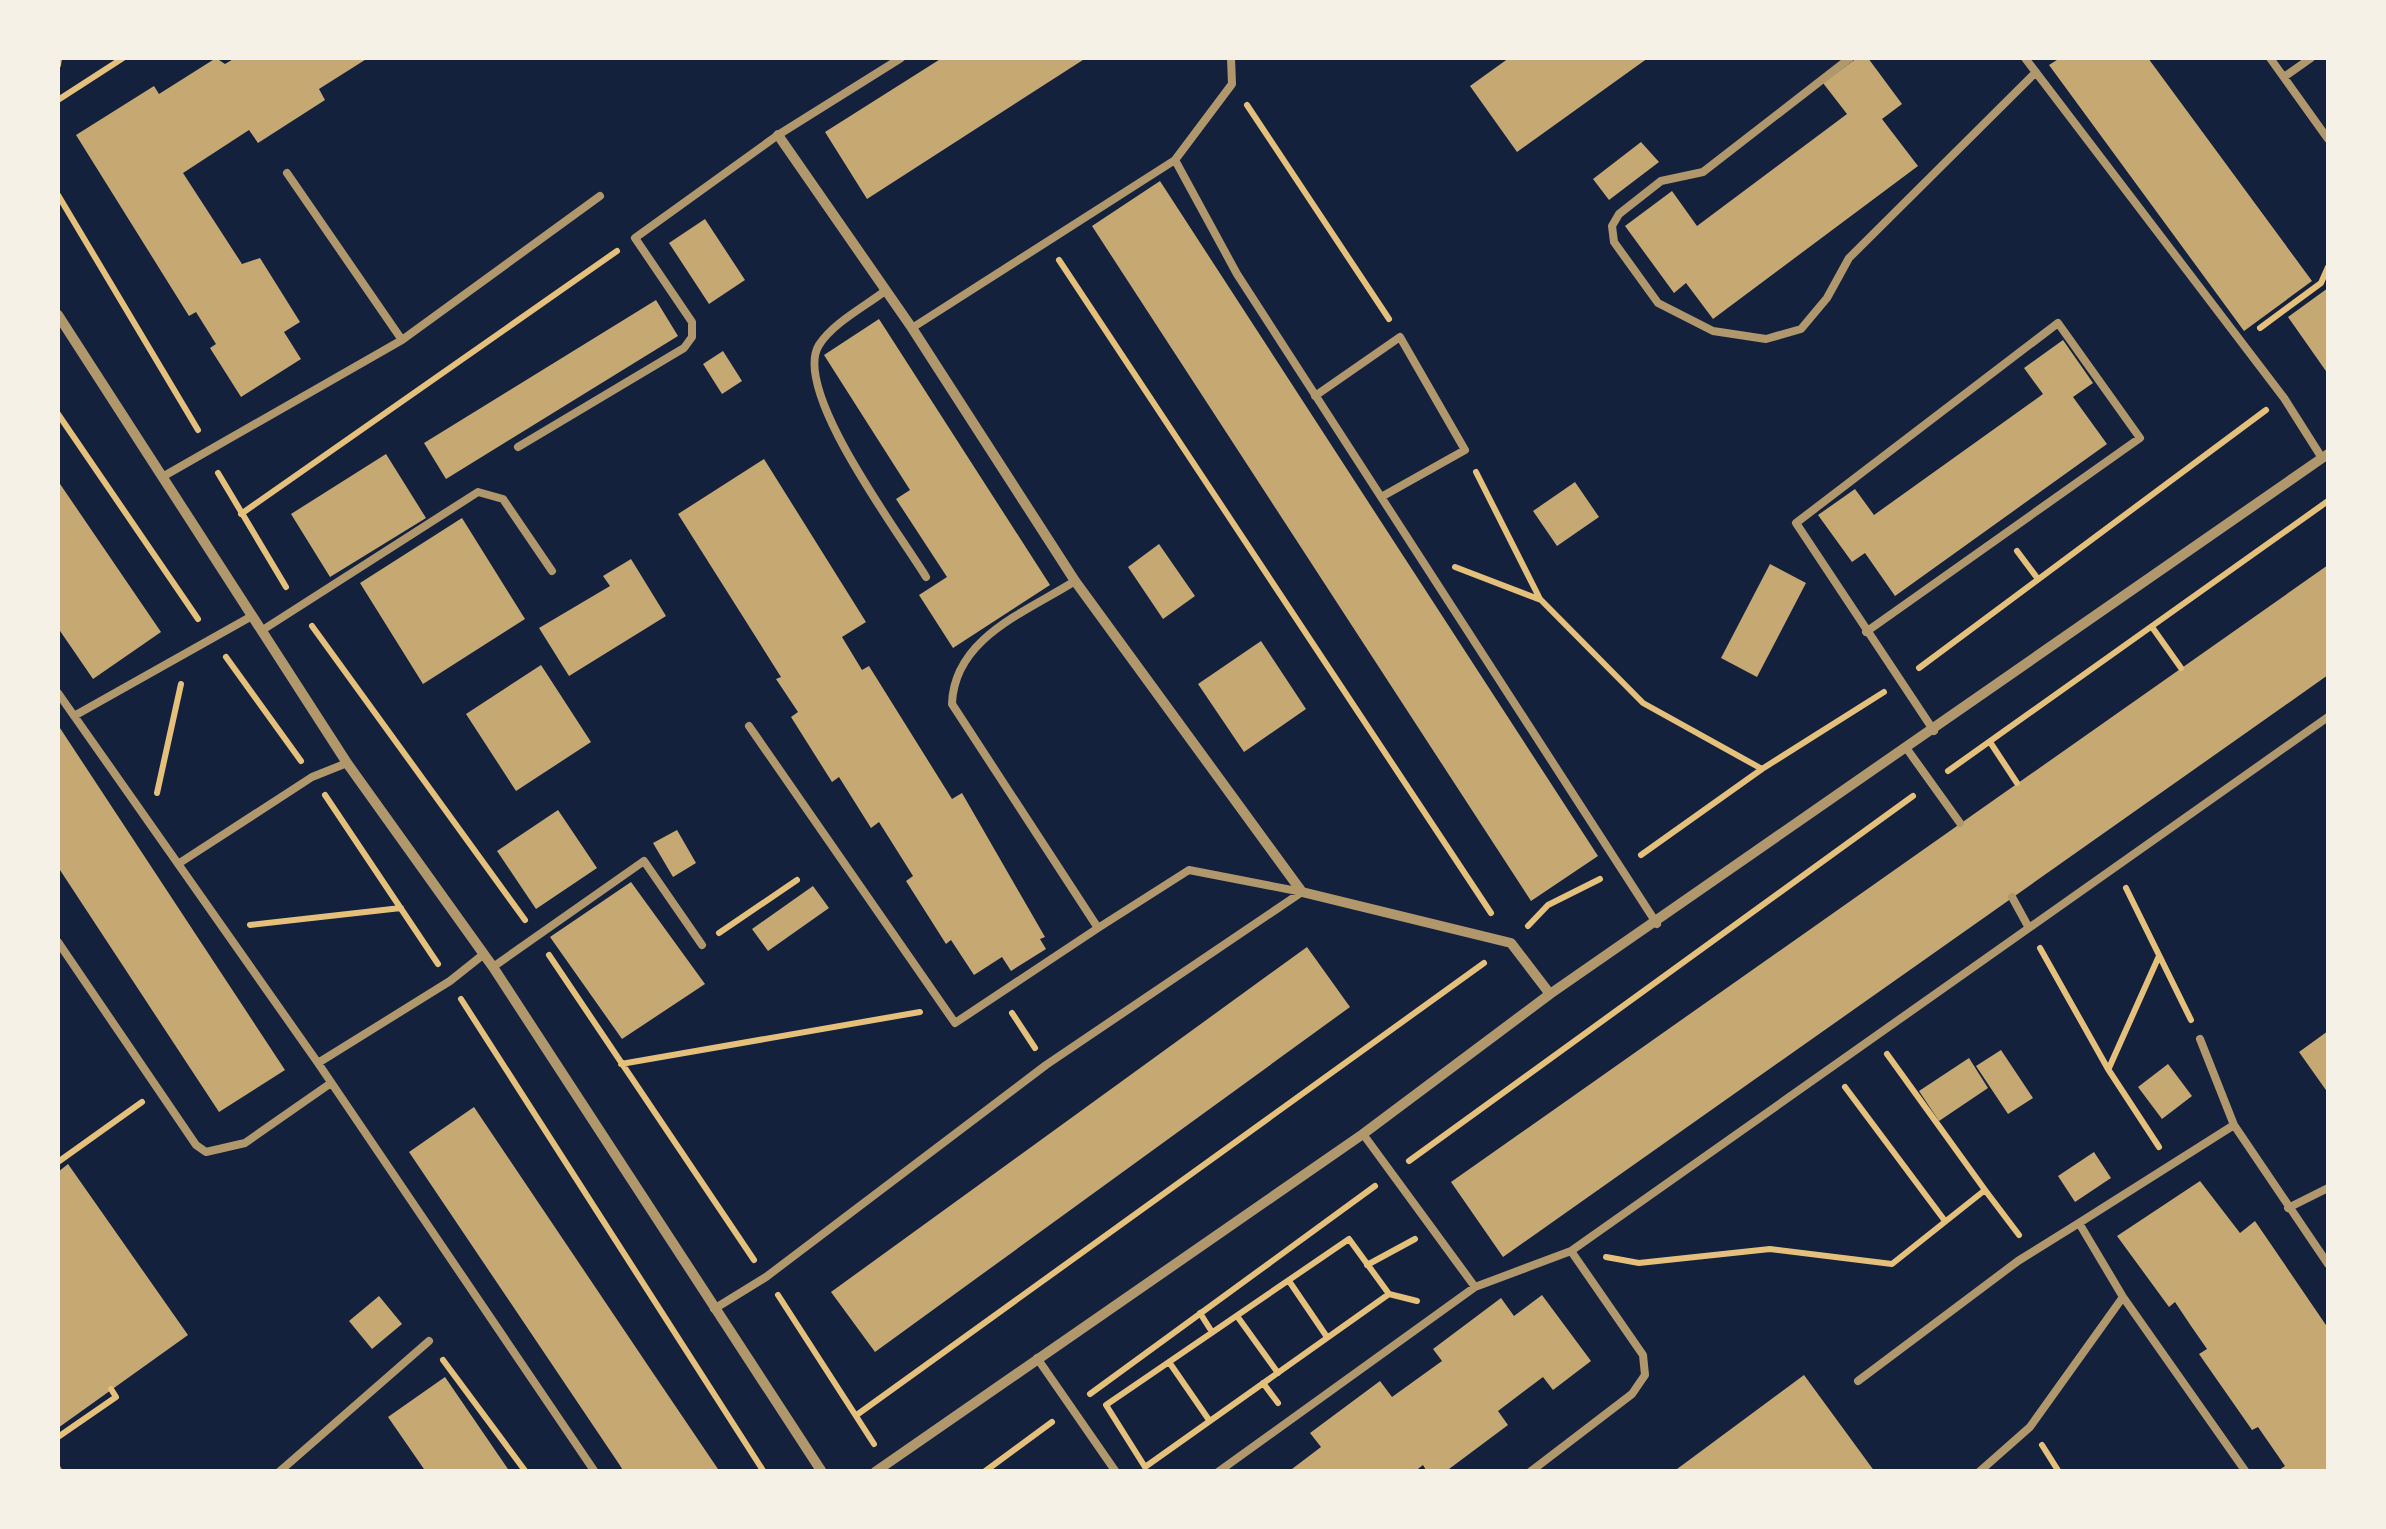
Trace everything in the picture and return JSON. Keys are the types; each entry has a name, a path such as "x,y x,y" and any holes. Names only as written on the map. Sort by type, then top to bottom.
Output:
{"street":[{"path":"778,135 912,328 1075,580 1302,892 1511,943 1550,994"},
{"path":"58,314 348,763 493,966 822,1472"},
{"path":"875,1472 1364,1134 1550,994 1657,924 2325,456"}],"lane":[{"path":"518,447 684,348 692,337 692,322 635,238 778,135 901,58"},
{"path":"912,328 1175,160 1232,84 1231,58"},
{"path":"1850,58 1703,172 1661,181 1619,214 1612,226 1614,242 1658,303 1713,331 1766,339 1801,329 1827,298 1849,258 2036,72"},
{"path":"2025,58 2325,456"},
{"path":"2270,58 2328,139"},
{"path":"2284,77 2310,58"},
{"path":"1175,160 1236,274 1657,924"},
{"path":"287,174 402,340"},
{"path":"164,476 402,340 600,196"},
{"path":"885,291 818,346 812,371 830,421 926,577"},
{"path":"1866,632 2140,438 2058,322 1796,523 1866,632 1934,731"},
{"path":"1315,396 1400,337 1465,450 1383,496"},
{"path":"261,631 478,492 503,499 552,571"},
{"path":"1075,580 976,644 953,677 952,704 1098,928"},
{"path":"74,716 252,616"},
{"path":"58,693 318,1063 595,1472"},
{"path":"1218,1472 1476,1287 1571,1252 2328,717"},
{"path":"749,726 954,1024 1189,870 1302,892"},
{"path":"1907,749 1960,824"},
{"path":"178,864 312,776 348,763"},
{"path":"493,966 644,861 702,945"},
{"path":"714,1309 766,1277 1046,1065 1302,892"},
{"path":"2012,897 2029,928"},
{"path":"58,942 161,1088 196,1145 216,1152 245,1143 331,1082"},
{"path":"318,1063 450,982 484,954"},
{"path":"2200,1040 2234,1125 2328,1264"},
{"path":"1858,1381 2030,1253 2234,1125"},
{"path":"1364,1134 1476,1287"},
{"path":"2288,1208 2328,1188"},
{"path":"2079,1223 2123,1297 2246,1472"},
{"path":"1530,1472 1632,1394 1645,1376 1643,1355 1571,1252"},
{"path":"1979,1472 2030,1427 2123,1297"},
{"path":"279,1472 429,1341"},
{"path":"1037,1358 1074,1406 1116,1472"}],"path":[{"path":"58,65 59,58"},
{"path":"58,100 122,58"},
{"path":"1232,84 1400,337"},
{"path":"58,196 192,415 206,453 298,606 535,934 858,1414 1511,943 1548,905 1623,867 1762,769 1900,682 2284,398"},
{"path":"241,514 635,238"},
{"path":"1046,241 1511,943"},
{"path":"2240,342 2321,283 2328,267"},
{"path":"58,414 401,908 763,1471"},
{"path":"1465,450 1541,600 1644,703 1762,769"},
{"path":"984,1472 997,1468 1200,1313 1931,783 2328,501"},
{"path":"1418,552 1541,600"},
{"path":"2152,627 2181,668"},
{"path":"150,824 188,652"},
{"path":"1990,742 2017,783"},
{"path":"2114,867 2200,1040"},
{"path":"702,945 797,880"},
{"path":"224,928 401,908"},
{"path":"2029,928 2108,1069 2170,1165"},
{"path":"2108,1069 2160,955"},
{"path":"1001,995 1046,1065"},
{"path":"621,1064 942,1008"},
{"path":"1875,1038 2030,1253"},
{"path":"1832,1070 1945,1221"},
{"path":"58,1162 161,1088"},
{"path":"1571,1252 1639,1263 1770,1249 1892,1264 1986,1190"},
{"path":"1367,1265 1433,1229"},
{"path":"1349,1239 1367,1265 1389,1294 1145,1467 1106,1405 1349,1239"},
{"path":"1289,1281 1328,1338"},
{"path":"1200,1313 1212,1332"},
{"path":"1237,1316 1278,1373"},
{"path":"429,1341 526,1472"},
{"path":"1169,1362 1210,1420"},
{"path":"58,1437 116,1397 111,1389"}],"building":[{"path":"216,58 225,64 235,58 368,58 319,89 325,100 258,143 249,130 183,173 242,264 260,258 300,322 284,332 301,359 241,397 210,348 216,344 196,312 189,316 76,135 154,86 159,94"},
{"path":"942,58 1086,58 867,199 825,132"},
{"path":"1509,58 1648,58 1517,152 1470,86"},
{"path":"1857,58 1868,58 1902,104 1882,119 1918,166 1713,319 1686,283 1674,293 1625,226 1672,191 1697,226 1847,114 1823,83"},
{"path":"2060,58 2148,58 2312,281 2244,331 2049,65"},
{"path":"1641,142 1659,162 1609,200 1593,179"},
{"path":"1160,181 1598,856 1531,901 1092,226"},
{"path":"705,219 745,280 709,304 669,243"},
{"path":"2328,288 2328,374 2288,317"},
{"path":"656,300 678,336 446,479 424,443"},
{"path":"879,319 1050,585 953,648 919,595 947,577 896,499 910,490 824,355"},
{"path":"2063,340 2093,383 2073,397 2107,444 1895,596 1865,553 1852,562 1818,515 1855,489 1874,515 2043,394 2024,368"},
{"path":"723,351 742,381 722,394 703,364"},
{"path":"386,454 426,518 330,577 291,514"},
{"path":"764,459 866,622 842,637 862,670 869,666 952,799 962,793 1045,937 1040,939 1046,949 1011,971 1002,957 974,975 951,940 946,944 906,881 913,876 879,822 871,828 839,777 832,782 791,717 798,712 776,679 781,677 678,514"},
{"path":"58,481 161,632 93,679 58,628"},
{"path":"1575,482 1599,517 1557,546 1533,511"},
{"path":"462,518 525,619 423,684 360,583"},
{"path":"1159,544 1195,596 1163,619 1128,567"},
{"path":"631,559 666,616 569,676 539,628 610,586 603,576"},
{"path":"1770,564 1806,583 1757,677 1721,658"},
{"path":"2328,565 2328,675 1503,1257 1451,1182"},
{"path":"1261,641 1306,709 1244,752 1198,684"},
{"path":"541,665 591,742 516,791 466,714"},
{"path":"58,725 285,1070 219,1112 58,867"},
{"path":"558,810 597,868 536,909 497,851"},
{"path":"677,830 696,863 673,877 653,843"},
{"path":"631,882 705,984 622,1039 550,937"},
{"path":"813,886 829,908 768,951 752,929"},
{"path":"1307,947 1350,1007 875,1352 831,1292"},
{"path":"2328,1031 2328,1093 2299,1052"},
{"path":"2001,1050 2033,1098 2008,1114 1976,1066"},
{"path":"1969,1058 1988,1088 1939,1121 1919,1091"},
{"path":"2168,1064 2192,1096 2162,1119 2138,1087"},
{"path":"474,1107 720,1472 624,1472 409,1152"},
{"path":"2094,1152 2111,1178 2075,1202 2058,1176"},
{"path":"68,1164 188,1335 58,1428 58,1172"},
{"path":"2200,1181 2240,1233 2255,1221 2328,1328 2328,1472 2276,1472 2285,1466 2258,1427 2252,1430 2199,1354 2207,1349 2175,1302 2169,1307 2117,1236"},
{"path":"1542,1295 1591,1361 1553,1390 1543,1377 1498,1411 1508,1425 1445,1472 1427,1472 1423,1465 1414,1472 1288,1472 1321,1447 1310,1433 1380,1381 1392,1397 1442,1361 1433,1349 1501,1298 1514,1316"},
{"path":"379,1296 402,1324 372,1349 349,1321"},
{"path":"1804,1375 1875,1472 1673,1472"},
{"path":"445,1377 510,1472 426,1472 388,1417"}]}
